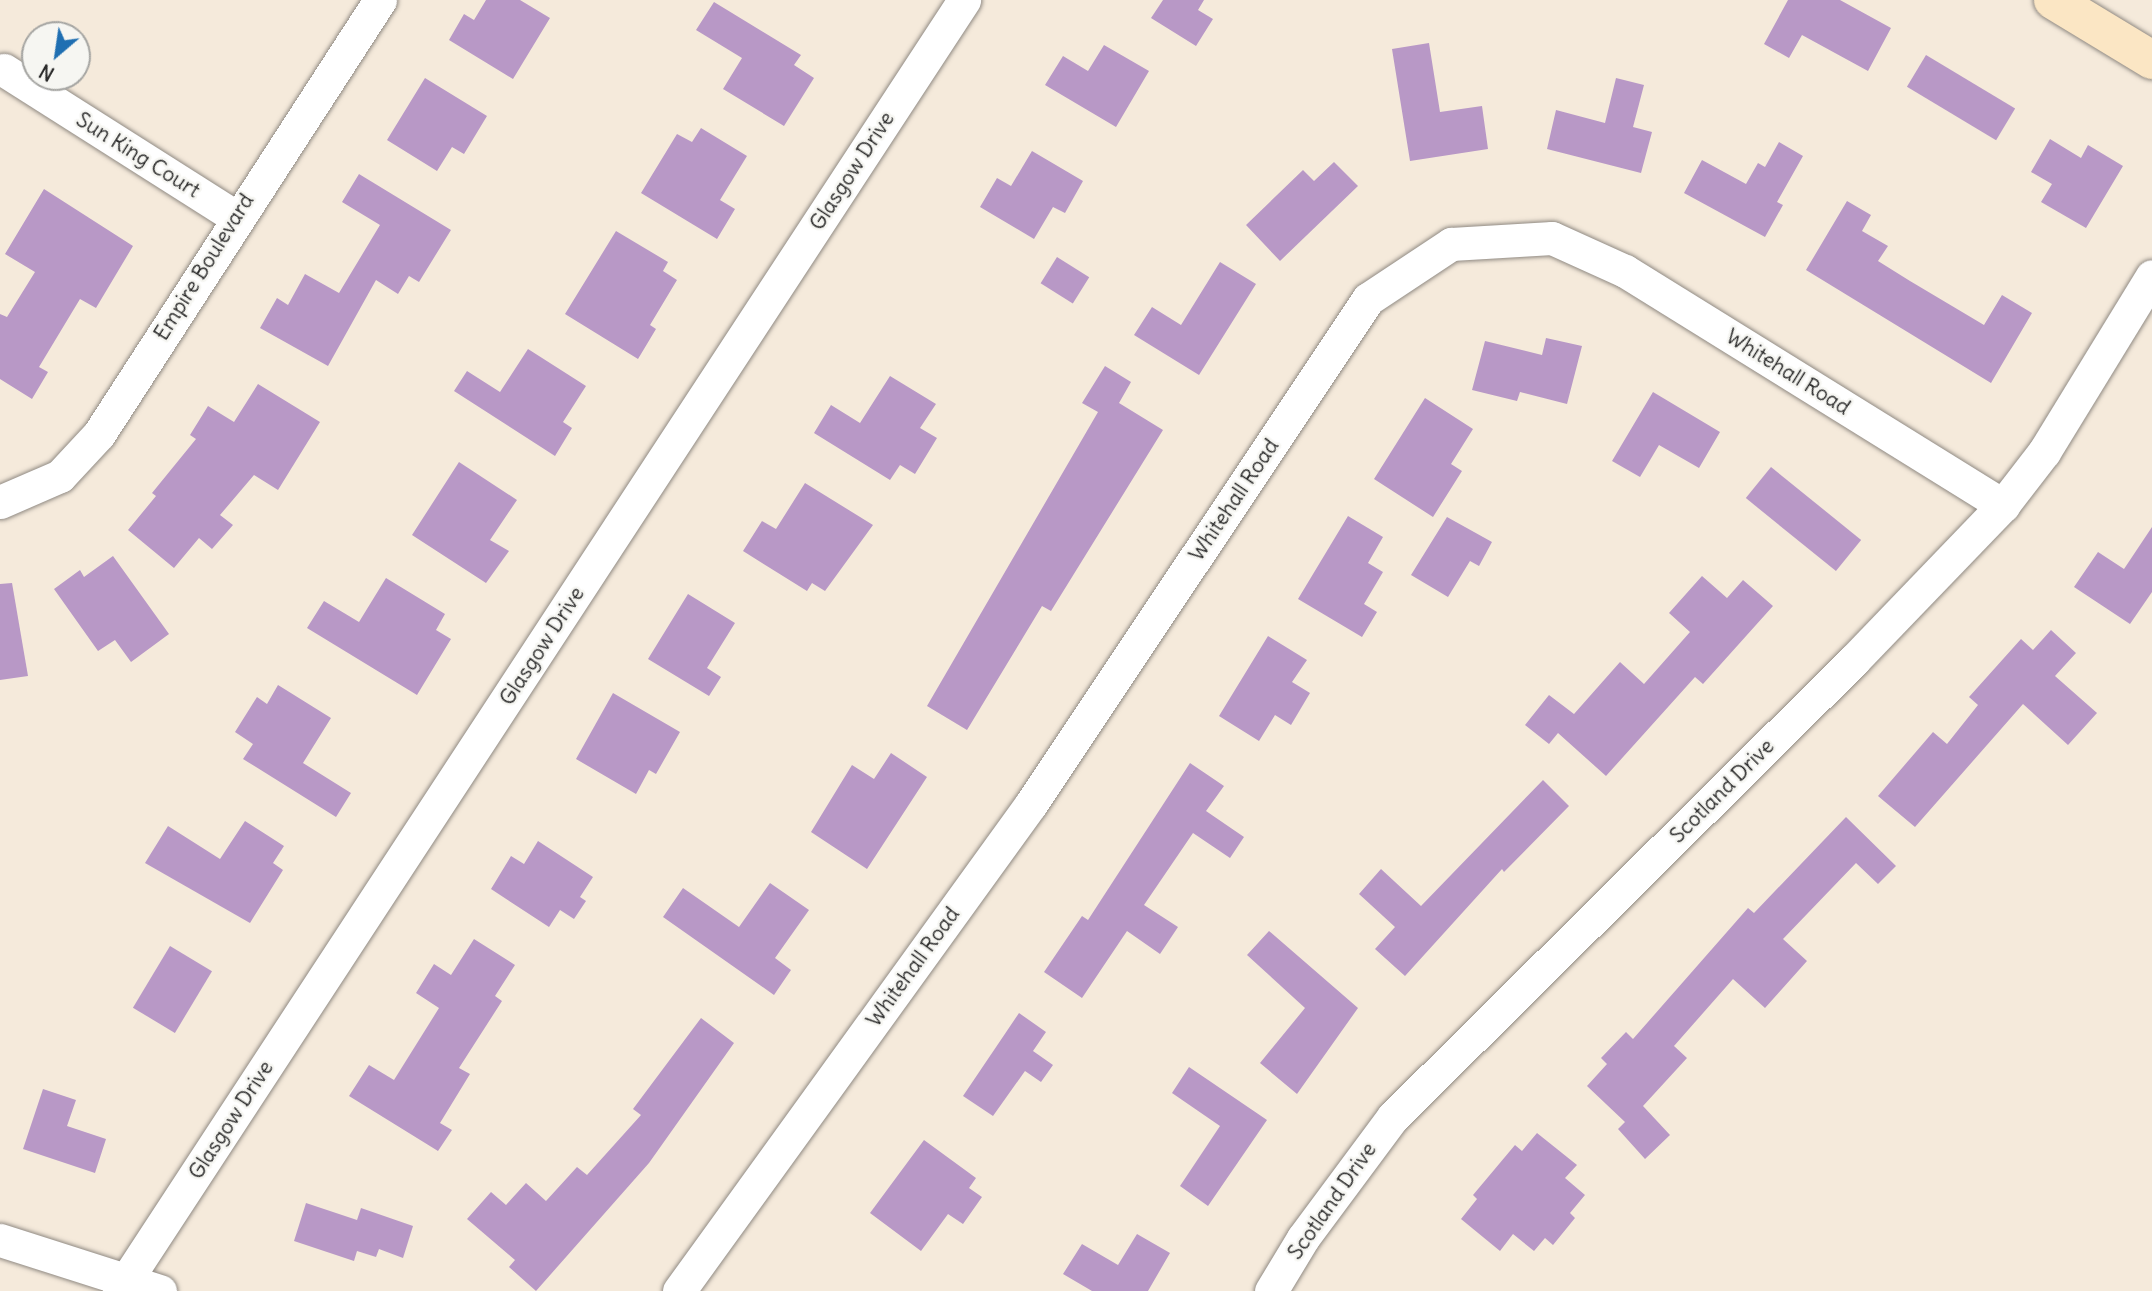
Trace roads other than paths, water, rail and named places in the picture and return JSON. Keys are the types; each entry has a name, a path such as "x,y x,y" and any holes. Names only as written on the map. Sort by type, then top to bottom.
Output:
{"street":[{"name":"Empire Boulevard","path":"0,502 60,476 99,434 236,217 380,0"},
{"name":"Glasgow Drive","path":"122,1285 964,0"},
{"path":"2053,0 2152,60"},
{"name":"Sun King Court","path":"4,70 236,217"},
{"name":"Whitehall Road","path":"679,1291 1031,804 1368,299 1451,244 1552,238 1625,271 2003,505"},
{"name":"Scotland Drive","path":"1271,1291 1303,1238 1392,1117 1854,660 2003,505 2044,452 2152,275"},
{"path":"0,1240 122,1285 160,1291"}]}
